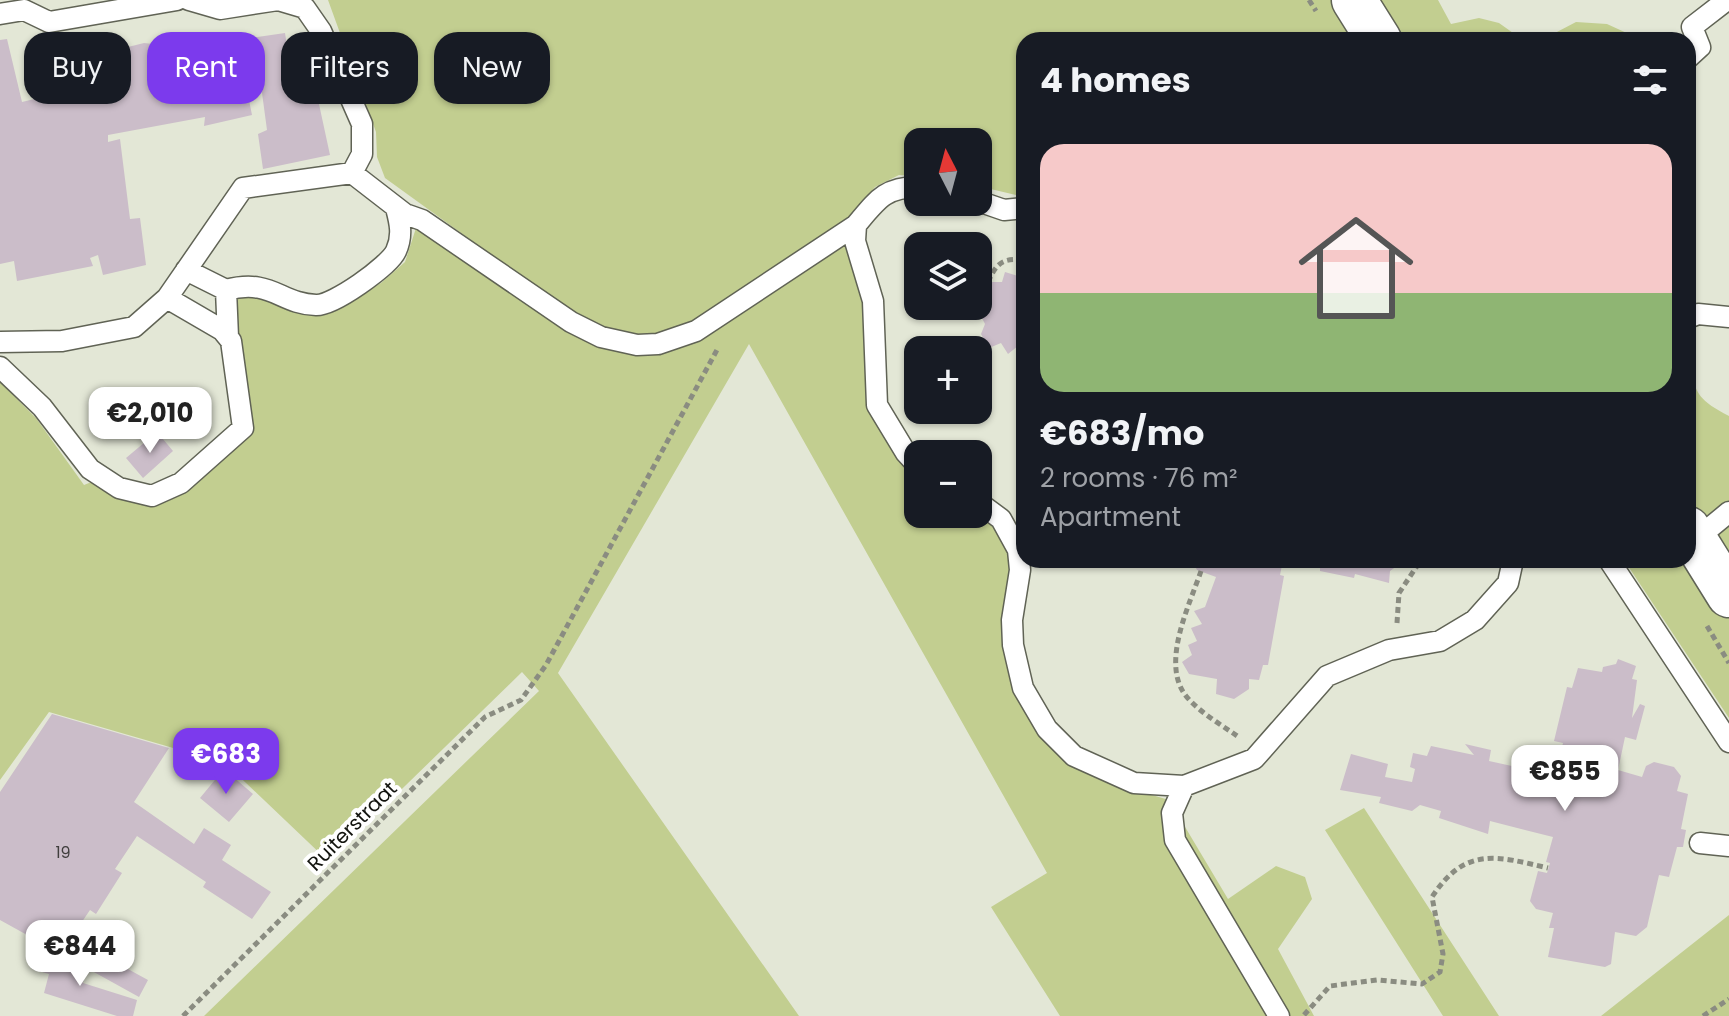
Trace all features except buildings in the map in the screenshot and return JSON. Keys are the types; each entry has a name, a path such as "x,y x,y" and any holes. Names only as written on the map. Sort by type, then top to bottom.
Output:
{"street":[{"path":"1354,0 1374,32"},
{"path":"1696,541 1729,595"}],"lane":[{"path":"0,14 24,10 49,22 177,0"},
{"path":"189,0 220,9 278,0 287,6 305,8 321,31 362,124 362,154 352,173"},
{"path":"1694,32 1692,27 1727,0"},
{"path":"0,342 62,341 134,327 167,298 243,188 352,173 396,208 422,220 571,322 601,337 637,345 658,344 696,331 856,225 877,200 897,187 904,187"},
{"path":"992,206 1004,210 1016,209"},
{"path":"186,270 226,290 246,285 278,291 317,305 340,299 395,254 401,226 396,208"},
{"path":"856,225 855,241 873,301 877,405 904,450"},
{"path":"226,290 228,337"},
{"path":"0,367 42,407 90,469 119,488 152,496 181,483 243,428 231,341 167,298"},
{"path":"1696,315 1729,317"},
{"path":"992,512 1001,519 1016,546"},
{"path":"1696,533 1729,512"},
{"path":"1017,568 1013,645 1023,688 1047,729 1074,756 1134,783 1184,786 1254,759 1327,676 1400,648 1440,641 1475,620 1508,583 1511,568"},
{"path":"1614,568 1729,742"},
{"path":"1184,786 1172,813 1175,840 1279,1016"},
{"path":"1700,843 1729,846"}],"path":[{"path":"992,272 995,265 1006,259 1016,260"},
{"name":"Ruiterstraat","path":"183,1016 485,717 521,700 546,665 745,298"},
{"path":"1400,648 1396,610 1399,593 1416,568"},
{"path":"1201,571 1177,645 1177,673 1184,694 1260,752"},
{"path":"1303,1016 1330,986 1377,980 1422,984 1440,972 1443,954 1432,897 1443,879 1456,869 1476,858 1497,856 1548,868"},
{"path":"1703,1016 1729,999"}],"green space":[{"path":"328,0 1337,0 1356,32 1016,32 1016,195 992,189 992,128 904,128 904,175 875,187 845,224 689,329 646,338 612,333 580,319 385,178 377,157 376,132 366,104 418,104 418,32 340,32"},
{"path":"1376,0 1438,0 1451,24 1479,18 1499,23 1512,32 1396,32"},
{"path":"1576,22 1607,24 1624,32 1557,32"},
{"path":"417,225 519,294 663,351 845,240 864,292 869,349 899,454 904,460 904,528 992,528 992,520 1013,557 1023,704 1118,785 1169,800 1228,899 1276,866 1305,877 1312,899 1278,949 1314,1016 1060,1016 991,907 1047,873 749,344 558,673 799,1016 204,1016 539,691 522,672 328,861 225,763 49,712 0,780 0,382 36,418 84,485 99,479 169,498 199,481 251,430 249,391 232,308 238,296 344,303 381,283 405,262"},
{"path":"1696,387 1711,406 1729,416 1729,718 1629,568 1696,568"},
{"path":"1364,808 1499,1016 1443,1016 1325,830"},
{"path":"1729,915 1729,1016 1601,1016"}]}
